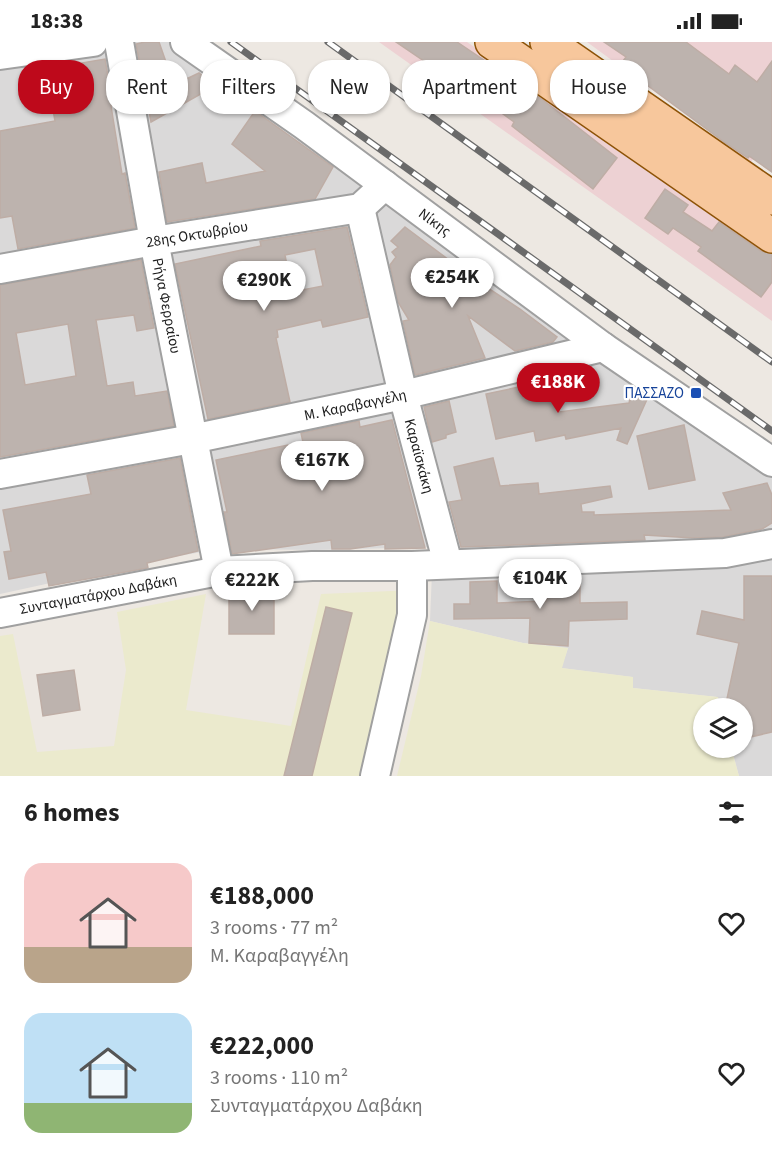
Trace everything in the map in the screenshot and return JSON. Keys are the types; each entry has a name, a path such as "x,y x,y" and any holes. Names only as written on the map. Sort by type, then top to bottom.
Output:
{"main road":[{"path":"492,42 772,236"},
{"path":"547,42 772,198"}],"street":[{"path":"0,55 93,42"},
{"name":"Ρήγα Φερραίου","path":"119,42 154,240 219,571"},
{"name":"Νίκης","path":"185,42 304,125 603,347 772,462"},
{"path":"360,208 385,185"},
{"name":"28ης Οκτωβρίου","path":"0,269 154,240 360,208"},
{"name":"Καραϊσκάκη","path":"360,208 403,394 448,564"},
{"name":"Μ. Καραβαγγέλη","path":"0,474 192,439 403,394 603,347"},
{"name":"Συνταγματάρχου Δαβάκη","path":"0,613 219,571 312,566 412,566 724,553 772,544"},
{"path":"375,776 412,615 412,566"}],"shaded area":[{"path":"0,42 175,42 200,60 200,114 274,114 772,476 772,776 739,776 734,758 753,758 753,698 717,698 633,688 632,677 561,668 568,648 523,643 430,621 433,547 316,550 219,549 156,560 0,594"},
{"path":"379,42 467,42 493,60 404,60"},
{"path":"587,42 772,42 772,132 751,162 648,87 648,60 612,60"},
{"path":"538,91 550,99 550,114 571,114 772,253 772,321 480,114 538,114"}],"green space":[{"path":"415,590 378,776 0,776 0,636 13,634 37,752 114,746 126,670 117,612 206,594 186,710 291,726 321,594"},
{"path":"430,621 523,643 568,648 562,668 633,677 633,688 718,697 693,698 693,758 734,758 739,776 397,776 421,676"}],"building":[{"path":"159,42 165,60 139,60 136,44"},
{"path":"396,42 457,42 484,60 422,60"},
{"path":"604,42 686,42 729,74 735,65 757,82 772,61 772,172 724,142 648,86 648,60 624,60 626,57"},
{"path":"105,59 106,114 112,114 122,174 125,173 135,228 18,249 12,216 0,218 0,131 55,121 54,114 94,114 94,61"},
{"path":"199,73 200,74 200,94 188,101 188,78"},
{"path":"538,97 550,105 550,114 561,114 617,158 593,189 512,126 514,122 503,114 538,114"},
{"path":"149,114 165,114 151,122"},
{"path":"253,114 259,114 333,167 315,199 167,222 159,172 202,163 206,183 265,171 232,144"},
{"path":"665,189 688,205 683,212 712,231 719,222 761,251 772,254 772,282 761,297 698,251 701,247 673,228 668,234 645,218"},
{"path":"347,227 368,317 323,327 321,320 277,330 278,337 276,338 290,402 208,419 175,264 261,246 260,241","holes":["315,249 323,286 292,292 285,255"]},
{"path":"405,227 557,337 553,342 515,351 468,316 485,358 415,375 403,321 409,320 398,302 390,265 396,257 392,252 398,247 391,241"},
{"path":"141,260 154,328 137,331 134,315 96,320 107,386 133,382 135,396 167,391 174,426 0,457 0,285","holes":["68,324 76,376 25,385 16,333"]},
{"path":"552,380 559,412 629,403 633,388 648,397 627,444 617,440 621,428 566,439 565,435 536,441 534,431 496,439 486,394"},
{"path":"449,401 456,432 432,442 424,407"},
{"path":"392,420 425,548 385,549 385,544 332,549 331,540 232,554 224,512 227,512 216,460 303,442 301,433 359,421 360,427"},
{"path":"684,425 695,480 649,489 637,436"},
{"path":"180,458 198,551 147,563 148,568 49,586 46,572 9,579 4,552 11,551 3,510 91,494 87,475"},
{"path":"493,458 500,486 538,483 539,494 610,486 612,497 581,504 582,512 594,512 594,515 731,510 723,493 767,483 772,495 772,523 762,529 723,537 644,535 645,540 461,547 449,502 462,500 454,467"},
{"path":"744,576 772,576 772,732 753,736 753,698 727,698 739,643 697,634 702,611 744,620"},
{"path":"497,581 497,603 546,601 546,583 580,582 580,603 627,602 627,619 569,621 568,646 529,643 530,618 454,619 454,604 470,604 470,582"},
{"path":"229,590 274,590 274,634 229,634"},
{"path":"326,607 352,613 312,776 284,776"},
{"path":"74,670 80,710 43,716 37,675"}],"railway":[{"path":"231,42 772,431"},
{"path":"328,42 772,362"}],"place":[{"name":"ΠΑΣΣΑΖΟ","path":"696,393"}]}
